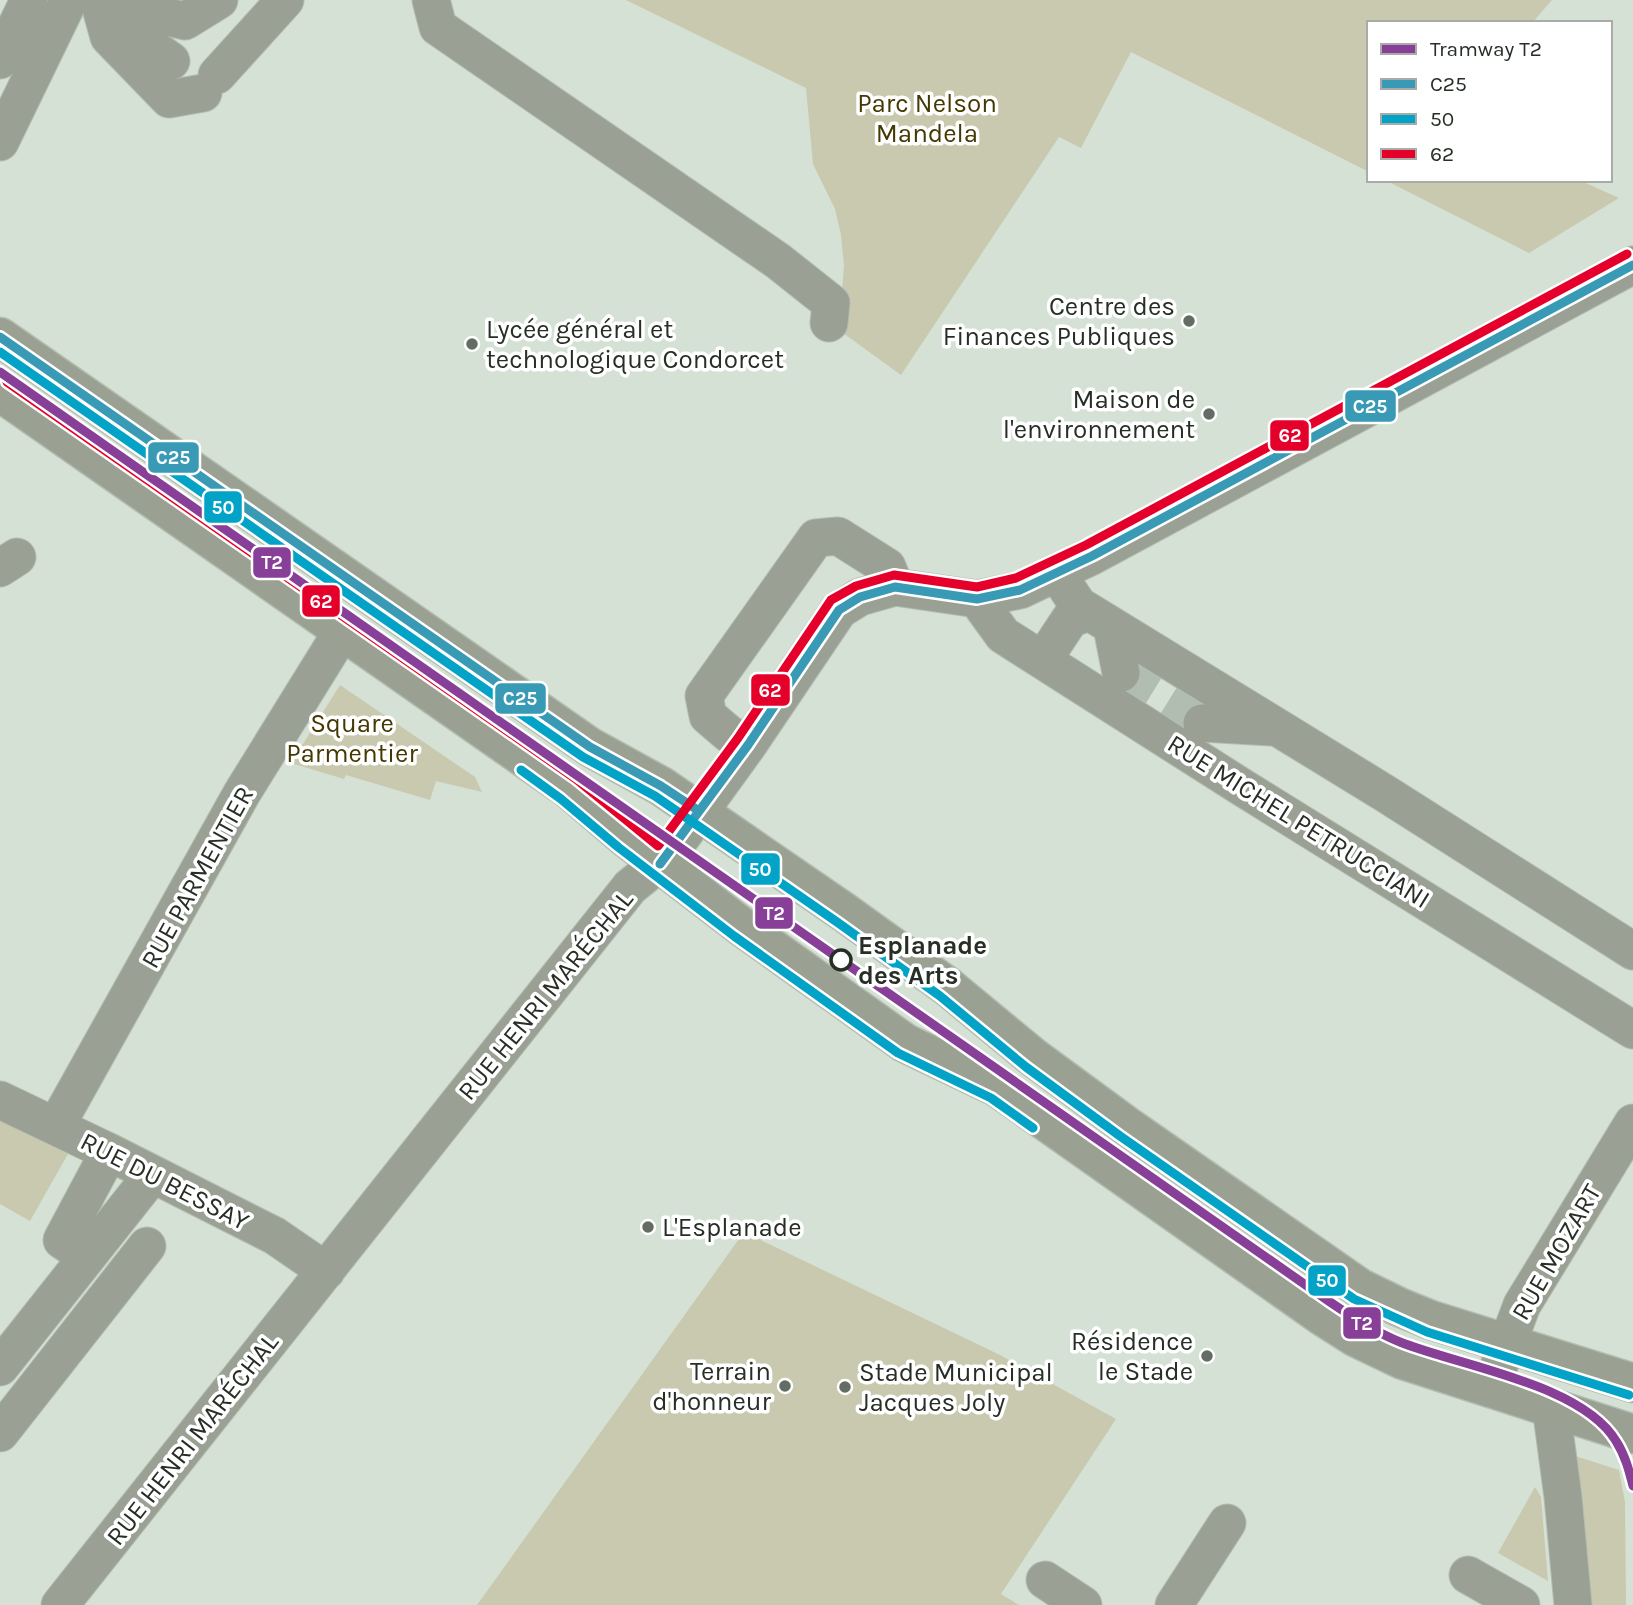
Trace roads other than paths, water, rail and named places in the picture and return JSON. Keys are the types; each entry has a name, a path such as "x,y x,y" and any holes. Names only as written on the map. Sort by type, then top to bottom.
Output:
{"main road":[{"path":"0,337 590,747 661,786 699,811 947,986 1033,1057 1127,1126 1360,1288 1431,1320 1633,1383"},
{"path":"0,392 569,789 741,926 905,1043 998,1087 1339,1327 1403,1360 1633,1433"}],"street":[{"path":"0,60 29,0"},
{"path":"93,3 130,8 186,21 219,0"},
{"path":"93,3 108,37 169,99 210,84 285,0"},
{"path":"431,0 438,27 789,269 831,303 829,323"},
{"path":"93,3 171,61"},
{"path":"0,142 93,3"},
{"name":"RUE HENRI MARÉCHAL","path":"60,1605 630,887 660,864 748,745 839,610 860,597 895,587 977,599 1020,590 1419,382 1633,265"},
{"path":"748,745 729,734 708,716 704,696 816,538 838,536 848,542 887,567 895,587"},
{"path":"1057,573 1078,605 1386,794 1633,951"},
{"name":"RUE MICHEL PETRUCCIANI","path":"977,599 1003,635 1633,1030"},
{"path":"1043,660 1070,619 1101,619"},
{"path":"1101,619 1121,673"},
{"name":"RUE PARMENTIER","path":"56,1126 243,793 343,630"},
{"path":"1202,723 1275,727"},
{"name":"RUE DU BESSAY","path":"0,1100 275,1237 326,1271"},
{"name":"RUE MOZART","path":"1491,1387 1522,1306 1633,1123"},
{"path":"87,1257 62,1240 109,1152"},
{"path":"4,1355 152,1175"},
{"path":"0,1433 147,1246"},
{"path":"1551,1407 1573,1605"},
{"path":"1174,1605 1227,1523"},
{"path":"1468,1575 1521,1605"},
{"path":"1045,1580 1083,1605"}],"tunnel":[{"path":"1121,673 1202,723"}],"tram line":[{"name":"T2","path":"0,372 1347,1313 1400,1342 1518,1379 1576,1405 1599,1421 1616,1441 1633,1486"}],"place":[{"name":"Centre des Finances Publiques","path":"1189,321"},
{"name":"Lycée général et technologique Condorcet","path":"472,344"},
{"name":"Maison de l'environnement","path":"1209,414"},
{"name":"Esplanade des Arts","path":"841,960"},
{"name":"L'Esplanade","path":"648,1227"},
{"name":"Résidence le Stade","path":"1207,1356"},
{"name":"Terrain d'honneur","path":"785,1386"},
{"name":"Stade Municipal Jacques Joly","path":"845,1387"}],"park label":[{"name":"Parc Nelson Mandela","path":"927,118"},
{"name":"Square Parmentier","path":"352,738"}]}
